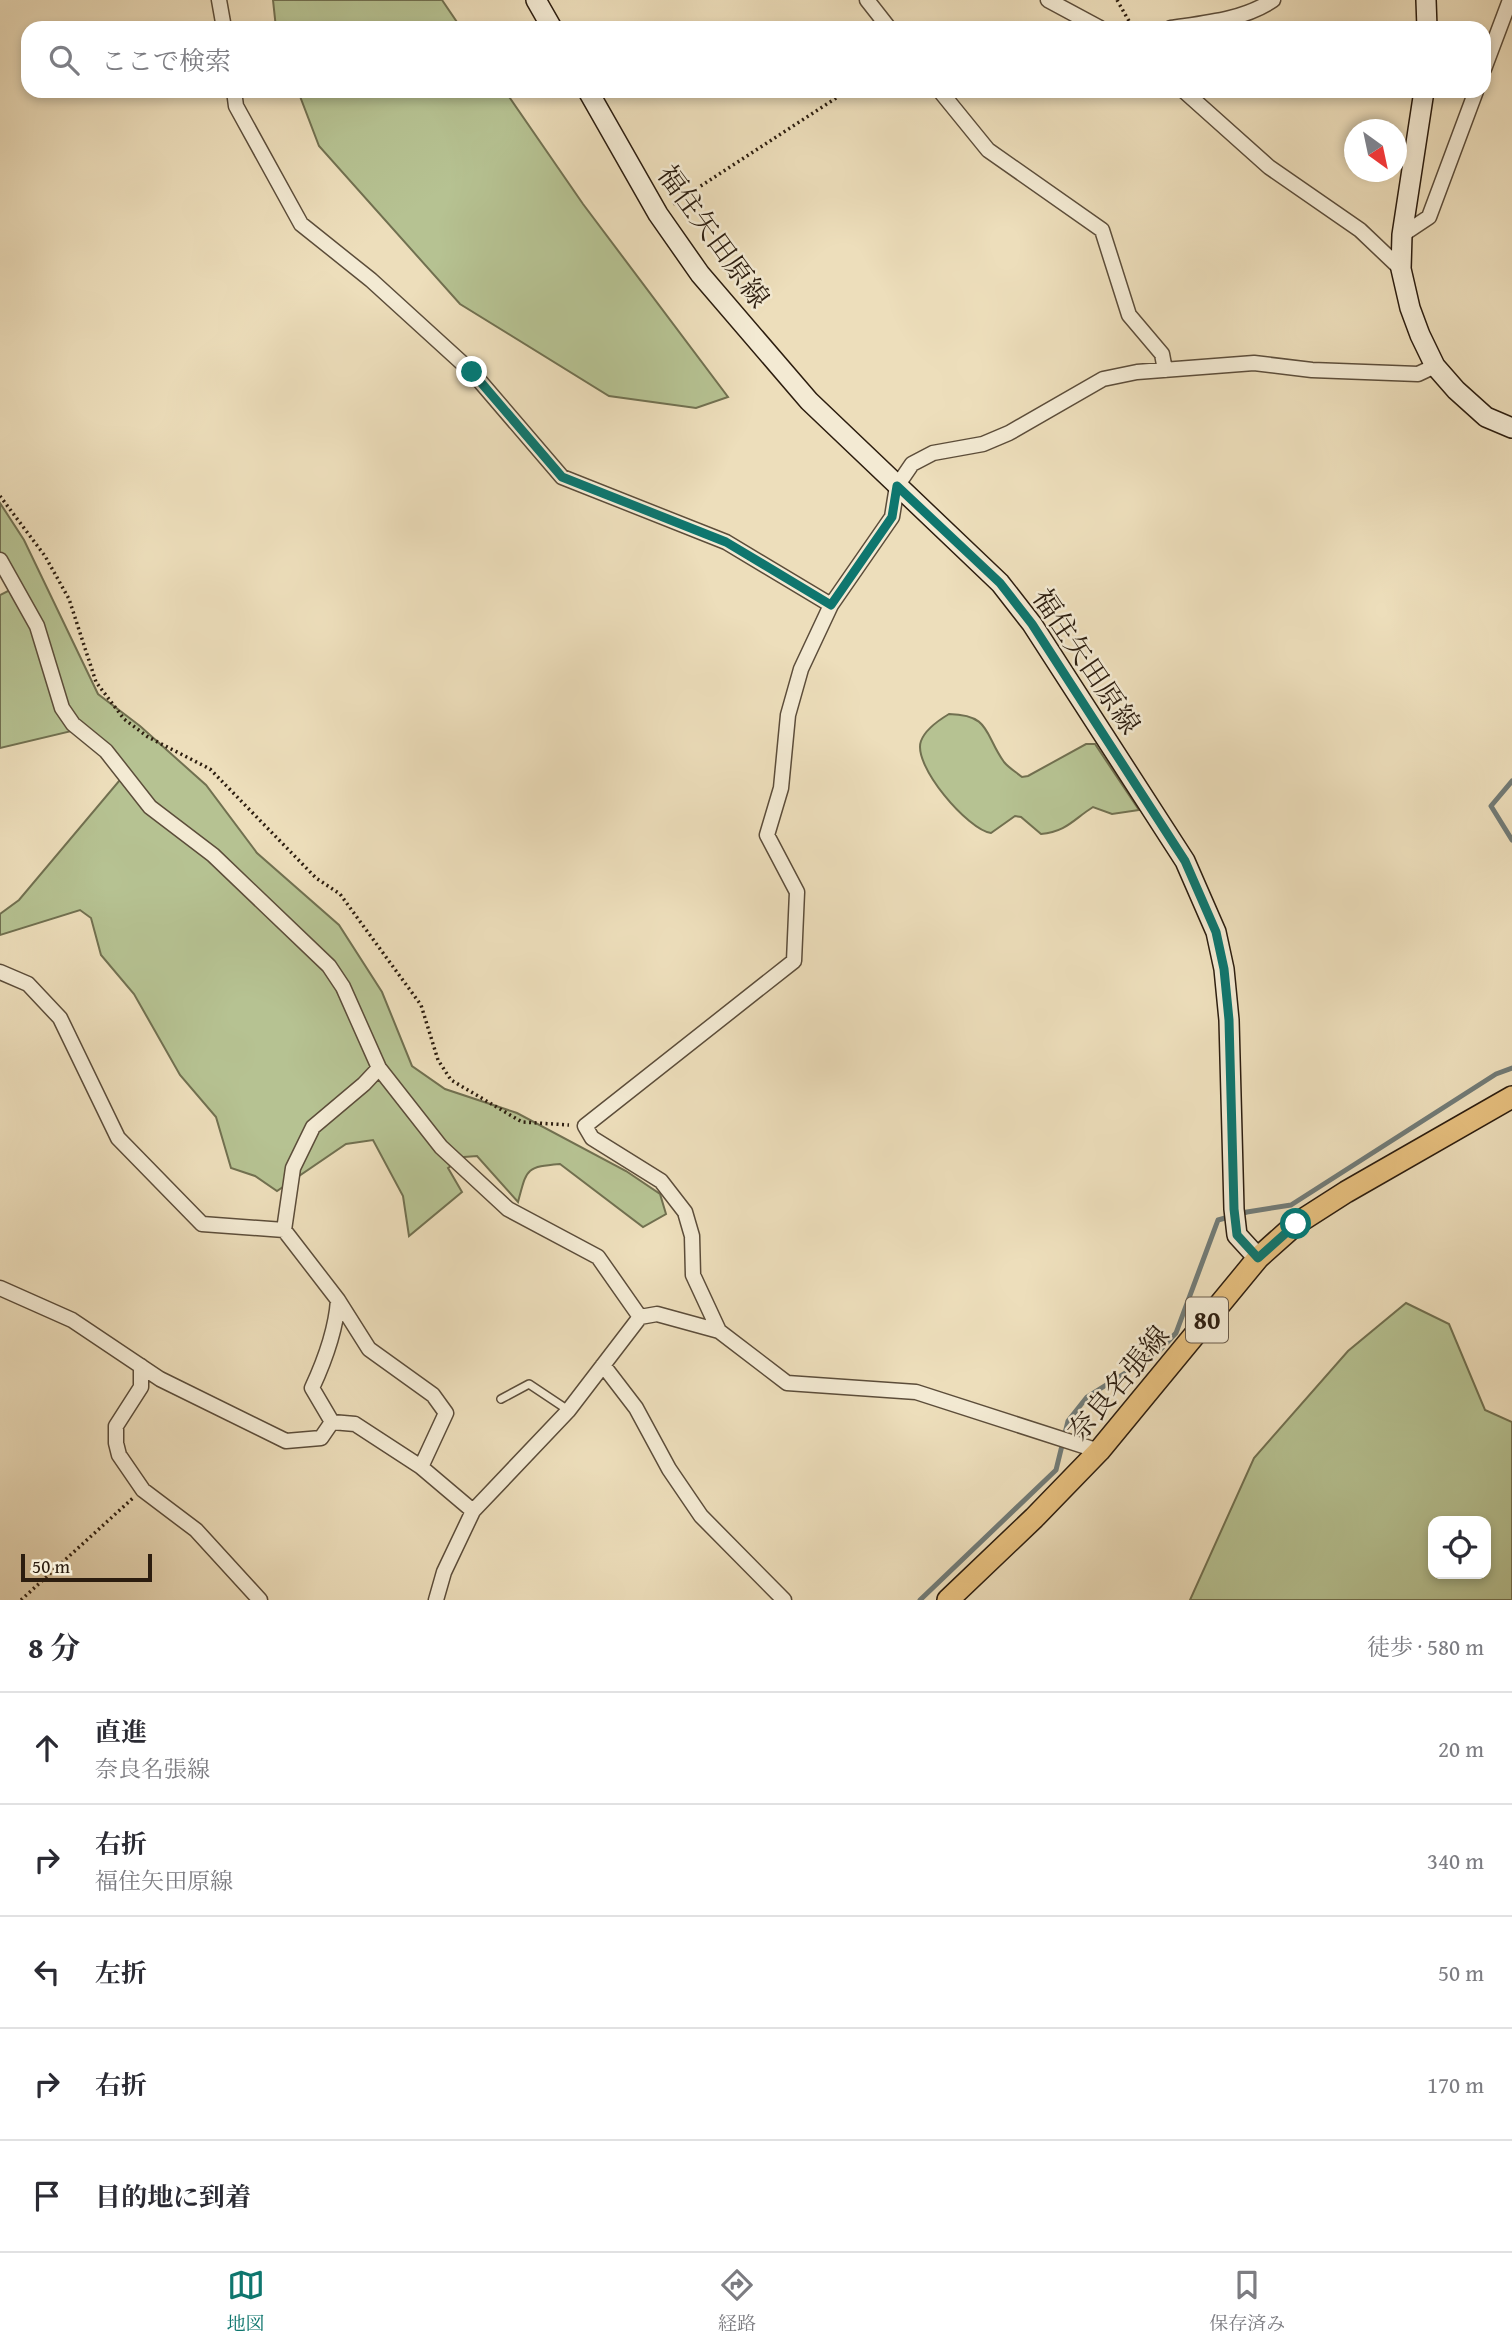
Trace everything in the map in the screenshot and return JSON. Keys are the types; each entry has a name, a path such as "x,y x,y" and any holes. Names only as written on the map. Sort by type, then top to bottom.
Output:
{"main road":[{"path":"536,0 548,21"},
{"path":"1426,0 1427,21"},
{"name":"福住矢田原線","path":"591,98 658,214 700,274 809,401 1000,583 1032,624 1185,861 1216,932 1224,969 1229,1020 1237,1235 1258,1258"},
{"path":"1423,98 1402,235 1401,269 1410,308 1435,366 1456,390 1486,417 1512,428"},
{"name":"奈良名張線","path":"948,1600 1099,1451 1258,1258 1296,1224 1346,1192 1512,1097"}],"street":[{"path":"219,0 223,21"},
{"path":"867,0 884,21"},
{"path":"1048,0 1087,21"},
{"path":"1214,21 1263,7 1273,0"},
{"path":"1491,50 1510,0"},
{"path":"235,98 236,106 301,224 371,280 472,372 562,477 726,542 831,605"},
{"path":"946,98 988,150 1102,230 1129,315 1163,354 1165,370"},
{"path":"1192,98 1269,167 1360,230 1401,269"},
{"path":"1402,235 1429,217 1473,98"},
{"path":"719,1331 693,1275 692,1236 685,1212 661,1181 592,1139 585,1126 794,961 797,892 767,835 781,788 788,715 801,669 831,605 892,517 897,486 912,464 933,453 983,444 1009,433 1103,379 1165,370 1254,363 1312,370 1418,374 1435,366"},
{"path":"0,560 37,626 62,708 73,724 106,751 150,807 212,855 329,966 343,987 379,1068 442,1146 508,1209 598,1257 640,1317"},
{"path":"0,972 28,984 60,1018 118,1138 202,1224 284,1230"},
{"path":"379,1068 313,1127 293,1168 284,1230 338,1300 369,1349 432,1395 446,1413 421,1467"},
{"path":"0,1288 72,1320 160,1379 286,1441 321,1438 332,1422"},
{"path":"332,1422 312,1388 337,1321 338,1300"},
{"path":"436,1600 444,1572 472,1511 569,1411 640,1317 657,1314 719,1331 787,1383 916,1392 1099,1451"},
{"path":"603,1365 636,1408 669,1469 701,1517 784,1600"},
{"path":"141,1366 141,1387 116,1426 116,1443 120,1455 143,1490 196,1530 260,1600"},
{"path":"332,1422 355,1424 421,1467 472,1511"}],"lane":[{"path":"500,1399 529,1384 569,1411"}],"path":[{"path":"1116,0 1129,21"},
{"path":"658,214 836,98"},
{"path":"0,496 45,555 69,599 96,682 117,710 124,719 148,737 210,769 316,878 340,894 421,1005 438,1059 451,1080 522,1122 585,1126"},
{"path":"21,1600 143,1490"}],"green space":[{"path":"273,0 442,0 456,21 275,21"},
{"path":"301,98 510,98 583,204 728,397 696,408 609,396 460,304 319,146"},
{"path":"0,503 24,540 98,694 140,726 206,785 257,853 339,925 382,992 412,1066 445,1089 517,1113 626,1171 660,1194 666,1214 643,1227 560,1164 529,1172 518,1202 477,1156 464,1157 448,1168 462,1192 409,1236 403,1196 373,1140 346,1144 277,1191 255,1176 231,1168 216,1117 180,1075 134,994 101,955 91,918 80,910 0,935 0,914 19,900 125,774 88,727 0,748 0,595 18,586 0,558"},
{"path":"949,714 963,715 980,722 1004,762 1022,777 1086,744 1095,744 1139,810 1112,814 1093,807 1063,828 1050,833 1041,834 1021,817 1015,816 991,833 981,829 969,821 944,795 933,780 920,752 921,741 926,733"},
{"path":"1406,1303 1449,1324 1485,1410 1512,1422 1512,1600 1190,1600 1254,1458 1348,1351"}],"waterway":[{"path":"1512,781 1491,806 1512,840"},
{"path":"920,1600 1056,1470 1068,1421 1087,1397 1157,1353 1176,1333 1218,1220 1291,1205 1496,1074 1512,1068"}],"route":[{"path":"472,372 562,477 726,542 831,605 892,517 897,486 1000,583 1032,624 1185,861 1216,932 1224,969 1229,1020 1237,1235 1258,1258 1296,1224"}]}
